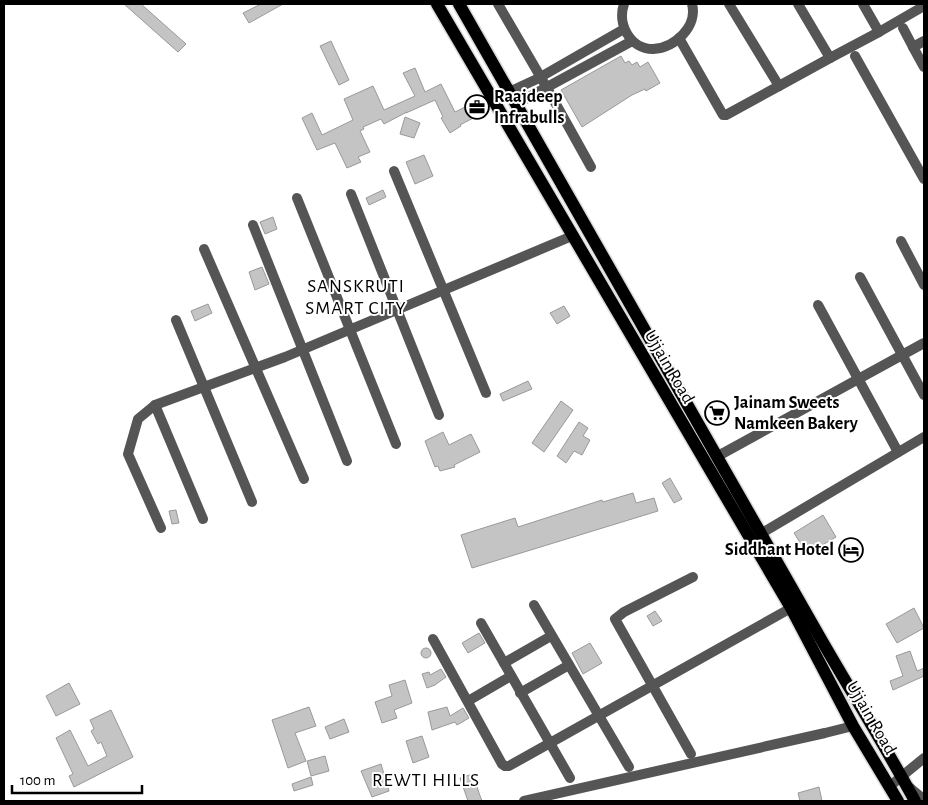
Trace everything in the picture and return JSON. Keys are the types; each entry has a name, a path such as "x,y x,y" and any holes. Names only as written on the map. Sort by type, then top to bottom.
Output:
{"main road":[{"name":"Ujjain Road","path":"437,4 791,608 892,796"},
{"name":"Ujjain Road","path":"458,4 915,801"},
{"path":"449,25 466,16"}],"street":[{"path":"498,4 541,76 591,167"},
{"path":"624,4 621,11 624,29 632,41 652,49 662,47 679,38 689,27 693,17 692,4"},
{"path":"729,4 779,86"},
{"path":"798,4 830,58"},
{"path":"863,4 879,32"},
{"path":"679,38 723,115 726,115 924,6"},
{"path":"903,28 924,67"},
{"path":"509,92 624,29"},
{"path":"516,104 632,41"},
{"path":"913,47 924,41"},
{"path":"576,56 583,68"},
{"path":"855,56 924,179"},
{"path":"394,171 486,393"},
{"path":"351,194 439,415"},
{"path":"297,198 396,444"},
{"path":"253,225 347,461"},
{"path":"161,528 128,454 138,419 155,406 303,350 572,236"},
{"path":"901,241 924,284"},
{"path":"204,249 304,479"},
{"path":"860,277 924,396"},
{"path":"818,305 898,452"},
{"path":"176,320 252,502"},
{"path":"718,456 924,343"},
{"path":"155,406 203,519"},
{"path":"762,533 924,437"},
{"path":"691,754 615,619 624,612 692,577"},
{"path":"534,606 629,767"},
{"path":"432,639 502,764 509,766 791,608"},
{"path":"481,623 548,743 570,778"},
{"path":"504,663 551,636"},
{"path":"520,693 568,665"},
{"path":"468,701 511,676"},
{"path":"524,801 854,726"},
{"path":"892,796 924,758"},
{"path":"904,780 924,801"}],"building":[{"path":"124,4 141,4 186,44 178,52"},
{"path":"261,4 283,4 249,23 243,13"},
{"path":"331,41 349,80 339,85 320,46"},
{"path":"621,56 625,63 629,61 632,65 637,62 640,67 648,62 660,83 646,91 645,89 632,95 582,127 561,90"},
{"path":"415,68 425,92 441,84 455,112 469,105 475,117 450,133 441,118 443,117 435,100 384,124 381,119 363,127 364,129 360,131 370,152 358,157 361,162 347,168 335,143 317,150 302,118 312,113 322,135 353,120 344,99 373,86 384,110 415,96 403,73"},
{"path":"405,117 420,123 414,138 400,134"},
{"path":"424,155 433,176 415,184 406,162"},
{"path":"383,190 386,197 369,205 366,198"},
{"path":"273,217 277,229 265,234 260,222"},
{"path":"262,267 269,284 255,290 249,272"},
{"path":"208,304 212,313 195,321 191,311"},
{"path":"564,306 570,316 557,324 550,313"},
{"path":"528,381 532,389 503,401 500,394"},
{"path":"561,401 573,410 544,452 532,443"},
{"path":"579,422 588,428 583,436 590,440 582,455 574,451 566,463 557,456"},
{"path":"443,432 449,445 471,434 480,452 454,465 455,467 440,471 438,466 435,467 425,441"},
{"path":"670,478 682,499 674,503 662,483"},
{"path":"633,493 636,503 654,498 658,511 472,568 461,535 515,518 518,527 602,500 603,502"},
{"path":"176,510 179,523 172,524 169,511"},
{"path":"823,515 836,537 807,554 794,533"},
{"path":"914,608 924,628 897,643 886,624"},
{"path":"655,611 662,621 653,626 647,616"},
{"path":"479,633 485,643 468,653 462,643"},
{"path":"590,643 602,663 583,674 572,653"},
{"path":"424,648 428,648 431,653 430,657 424,658 421,655 421,651"},
{"path":"910,651 917,671 924,668 924,676 893,690 890,681 903,676 896,656"},
{"path":"441,669 446,677 427,688 422,674 429,672 430,675"},
{"path":"405,680 412,703 394,710 397,718 382,723 375,702 392,696 389,685"},
{"path":"69,683 80,704 56,716 46,696"},
{"path":"309,707 316,726 295,733 306,761 288,768 272,720"},
{"path":"447,707 450,716 463,708 469,718 457,725 455,722 432,730 428,712"},
{"path":"111,710 133,757 74,787 69,776 73,774 56,738 70,730 88,766 107,756 101,742 98,744 91,731 94,729 90,720"},
{"path":"344,719 349,732 330,739 325,727"},
{"path":"422,736 429,757 413,763 406,741"},
{"path":"325,756 329,771 311,776 307,761"},
{"path":"381,764 389,791 372,797 361,771"},
{"path":"473,774 482,801 468,801 460,778"},
{"path":"311,777 313,785 294,791 292,784"},
{"path":"819,787 822,801 800,801 798,793"}],"place":[{"name":"Raajdeep Infrabulls","path":"477,107"},
{"name":"Jainam Sweets Namkeen Bakery","path":"717,413"},
{"name":"Siddhant Hotel","path":"851,550"}],"district":[{"name":"SANSKRUTI SMART CITY","path":"356,297"},
{"name":"REWTI HILLS","path":"426,780"}]}
